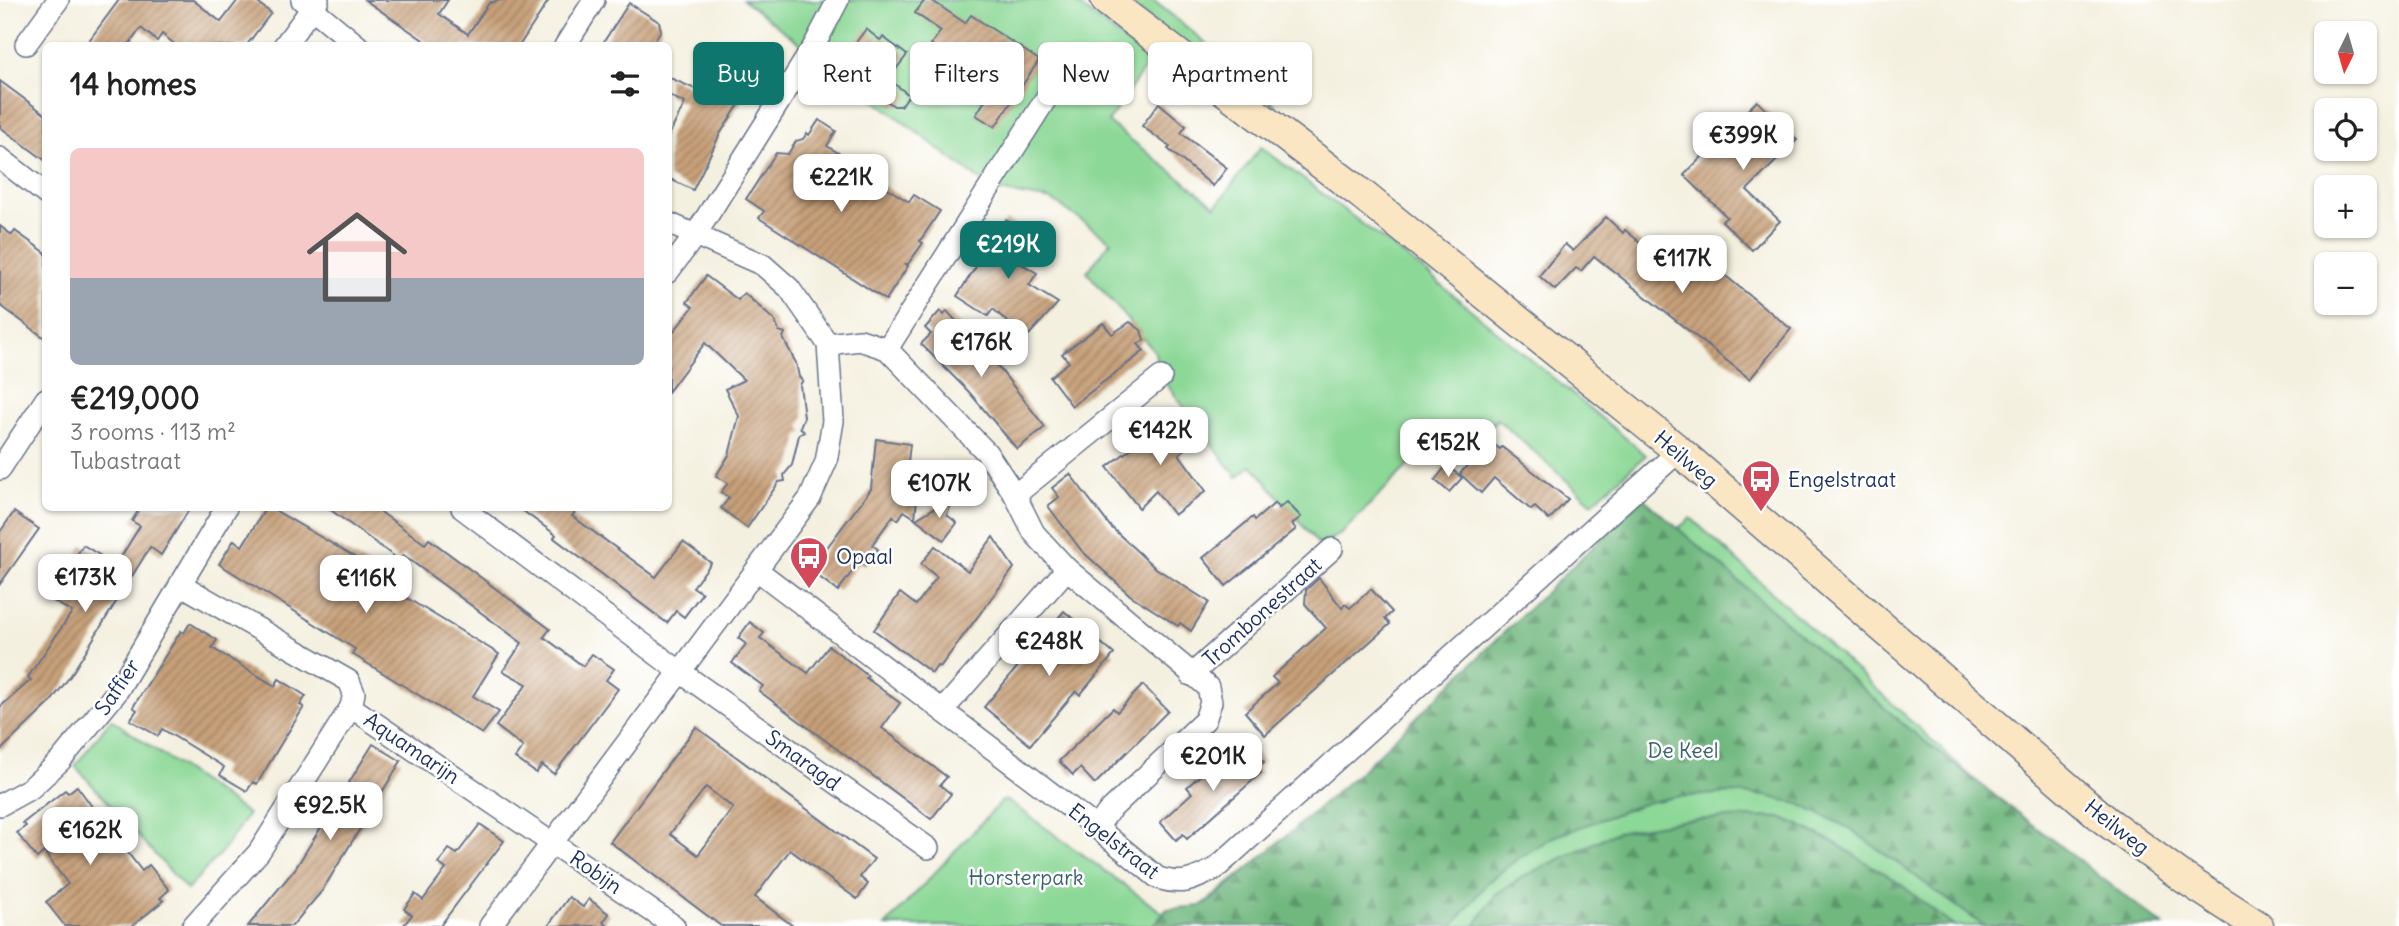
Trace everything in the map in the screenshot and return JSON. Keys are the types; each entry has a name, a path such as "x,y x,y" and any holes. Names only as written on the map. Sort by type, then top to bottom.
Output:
{"street":[{"path":"26,44 58,0"},
{"path":"568,42 594,0"},
{"path":"672,266 696,234 814,46 838,0"},
{"name":"Heilweg","path":"1106,0 1360,193 1679,452 2105,820 2184,878 2258,926"},
{"path":"287,42 311,3 354,42"},
{"path":"887,349 1042,105"},
{"path":"0,158 42,191"},
{"path":"490,926 678,671 810,498 825,462 833,421 828,344 789,288 763,265 672,225"},
{"path":"828,344 860,340 887,349 988,453 1015,495 1034,534 1067,569 1208,687 1211,702 1205,720 1103,820"},
{"path":"1015,495 1161,377"},
{"path":"0,469 42,405"},
{"name":"Engelstraat","path":"757,570 943,710 1103,820 1158,878 1171,882 1188,882 1215,869 1679,452"},
{"name":"Saffier","path":"0,805 31,788 60,761 116,694 224,511"},
{"path":"466,511 678,671"},
{"name":"Trombonestraat","path":"1191,675 1332,549"},
{"path":"943,710 1067,569"},
{"name":"Aquamarijn","path":"180,584 349,681 354,692 351,707 553,843"},
{"name":"Smaragd","path":"678,671 928,848"},
{"path":"193,926 259,852 351,707"},
{"name":"Robijn","path":"553,843 674,926"}],"green space":[{"path":"743,0 1072,0 1127,42 1038,42 1038,105 1120,105 1108,122 1216,206 1261,147 1423,270 1646,455 1592,503 1497,419 1461,461 1431,442 1341,534 1319,545 1252,465 1237,477 1159,374 1155,352 1087,272 1111,241 1052,200 993,190 881,105 896,105 896,42 798,42"},
{"path":"1125,0 1153,0 1205,42 1181,42"},
{"path":"1134,48 1148,58 1148,63 1134,84"},
{"name":"De Keel","path":"1643,498 1910,730 2164,926 1984,926 1849,828 1799,804 1766,796 1732,793 1675,797 1646,803 1553,837 1519,858 1487,883 1453,926 1152,926 1167,909 1200,906 1212,900 1362,770"},
{"name":"De Keel","path":"1691,518 2015,817 2155,926 885,926 1002,801 1007,800 1178,924"},
{"path":"111,719 248,814 224,849 187,890 75,766"},
{"path":"1784,818 1832,841 1899,883 1953,926 1475,926 1496,894 1526,875 1617,832 1687,820"}],"building":[{"path":"119,0 193,0 221,22 238,0 254,0 271,13 249,42 172,42 162,34 157,41 141,28 131,42 88,42"},
{"path":"365,0 448,0 439,14 468,34 489,3 501,0 549,0 522,42 426,42"},
{"path":"925,0 931,0 965,23 971,15 1012,42 933,42 941,31 915,13"},
{"path":"629,3 659,22 661,30 654,42 604,42"},
{"path":"866,29 880,40 883,37 890,42 856,42"},
{"path":"896,47 907,55 896,69"},
{"path":"1024,50 1038,62 1024,83"},
{"path":"672,79 693,88 693,105 739,105 720,134 693,190 672,180 672,129 685,103 672,97"},
{"path":"0,81 42,112 42,158 0,127"},
{"path":"896,85 909,95 901,106 894,106"},
{"path":"1757,101 1797,140 1747,190 1780,221 1752,250 1722,221 1727,217 1684,175"},
{"path":"982,105 1009,105 995,127 976,115"},
{"path":"1158,105 1161,105 1186,126 1181,133 1227,168 1213,186 1142,126"},
{"path":"819,120 836,131 827,146 840,154 831,167 863,188 871,178 909,202 914,195 940,211 886,300 759,218 764,211 746,199 776,153 788,154 796,141 803,139 807,133 809,135"},
{"path":"1606,217 1623,233 1625,230 1672,268 1690,247 1791,329 1750,379 1594,256 1581,271 1576,268 1555,290 1539,276 1565,244 1573,251"},
{"path":"1006,220 1016,226 1030,224 1053,239 995,245 1037,273 1029,285 1058,303 1026,338 993,309 988,316 957,296 990,245 979,246 978,234 1000,230"},
{"path":"0,226 12,235 15,231 42,250 42,336 0,305"},
{"path":"706,276 738,300 744,293 774,320 779,331 785,333 783,338 796,363 799,377 803,380 800,385 804,417 800,427 804,432 799,435 792,465 784,475 785,481 779,482 747,528 721,508 729,498 721,492 728,483 716,476 729,455 739,416 725,389 744,380 705,343 672,387 672,334 693,307 687,302"},
{"path":"940,311 944,315 947,311 996,364 1045,427 1017,449 969,392 921,344 931,334 925,328"},
{"path":"1130,322 1141,330 1144,340 1138,344 1144,351 1072,406 1050,377 1069,362 1062,354 1103,323 1112,334"},
{"path":"1179,412 1199,438 1179,454 1206,491 1174,515 1156,491 1139,508 1107,467"},
{"path":"876,439 910,444 906,479 919,480 915,518 904,511 898,520 893,516 872,545 878,549 865,566 859,562 838,591 810,570 871,489"},
{"path":"1488,440 1500,449 1502,447 1568,499 1549,520 1535,507 1531,510 1494,478 1481,493 1460,474"},
{"path":"1447,465 1462,478 1449,492 1435,480"},
{"path":"1070,474 1110,526 1154,567 1209,602 1191,631 1180,623 1178,626 1130,595 1081,550 1048,506 1059,497 1052,488"},
{"path":"954,496 947,515 957,523 944,540 916,519"},
{"path":"1287,502 1301,517 1292,524 1296,529 1226,586 1203,558 1253,517 1255,520 1275,503 1279,508"},
{"path":"138,511 188,511 161,555 150,547 71,675 49,704 0,751 0,707 31,680 28,677 72,612 50,599 83,545 116,565 140,526 132,521"},
{"path":"264,511 276,511 387,576 382,583 499,654 473,696 499,712 482,734 352,654 355,649 219,564 234,540 242,546"},
{"path":"332,511 379,511 425,544 429,539 550,629 544,637 583,666 592,654 614,669 606,680 618,689 554,774 542,765 536,773 515,758 523,747 496,726 527,684 503,671 522,643 403,555 399,560"},
{"path":"523,511 576,511 572,516 656,577 683,542 711,563 693,587 702,593 684,617 676,611 667,623 554,538 556,535"},
{"path":"14,512 39,529 0,584 0,532"},
{"path":"993,537 1014,568 940,667 937,666 932,673 874,630 900,593 916,605 937,577 921,564 935,546 968,571"},
{"path":"1319,578 1342,608 1345,604 1350,608 1371,589 1392,612 1385,619 1390,624 1265,735 1245,712 1278,683 1272,677 1326,628 1305,604 1306,590"},
{"path":"1064,611 1114,654 1080,695 1076,691 1030,745 984,707"},
{"path":"750,622 764,633 760,638 808,673 829,646 900,703 882,728 947,777 940,785 951,794 931,819 759,691 763,686 732,663 746,644 738,638"},
{"path":"190,623 217,640 212,648 275,686 279,679 306,696 300,705 304,707 257,784 253,782 247,791 220,775 224,767 162,729 158,736 130,720 137,710 133,707 181,631 184,633"},
{"path":"1143,685 1168,711 1095,784 1080,768 1073,775 1059,761 1113,708 1117,712"},
{"path":"696,727 874,859 860,877 868,884 857,899 790,850 755,897 793,926 721,926 610,842","holes":["706,787 733,808 698,855 670,834"]},
{"path":"373,744 401,761 322,891 292,926 248,926 295,869"},
{"path":"1247,744 1264,762 1257,768 1261,773 1187,839 1183,834 1176,840 1160,822 1192,793 1187,787 1206,770 1211,776"},
{"path":"77,786 96,812 89,818 114,849 121,844 142,871 149,865 169,890 160,898 163,901 132,926 65,926 46,902 68,884 44,852 37,858 17,833 26,826 23,823 65,790 68,793"},
{"path":"480,824 504,841 440,926 403,926 412,915 404,909 415,894 423,900 446,869 438,863 449,849 457,854"},
{"path":"569,897 583,907 589,899 609,914 603,922 608,926 548,926"}],"place":[{"name":"Engelstraat","path":"1761,513"},
{"name":"Opaal","path":"809,590"}],"park label":[{"name":"Horsterpark","path":"1026,877"}]}
